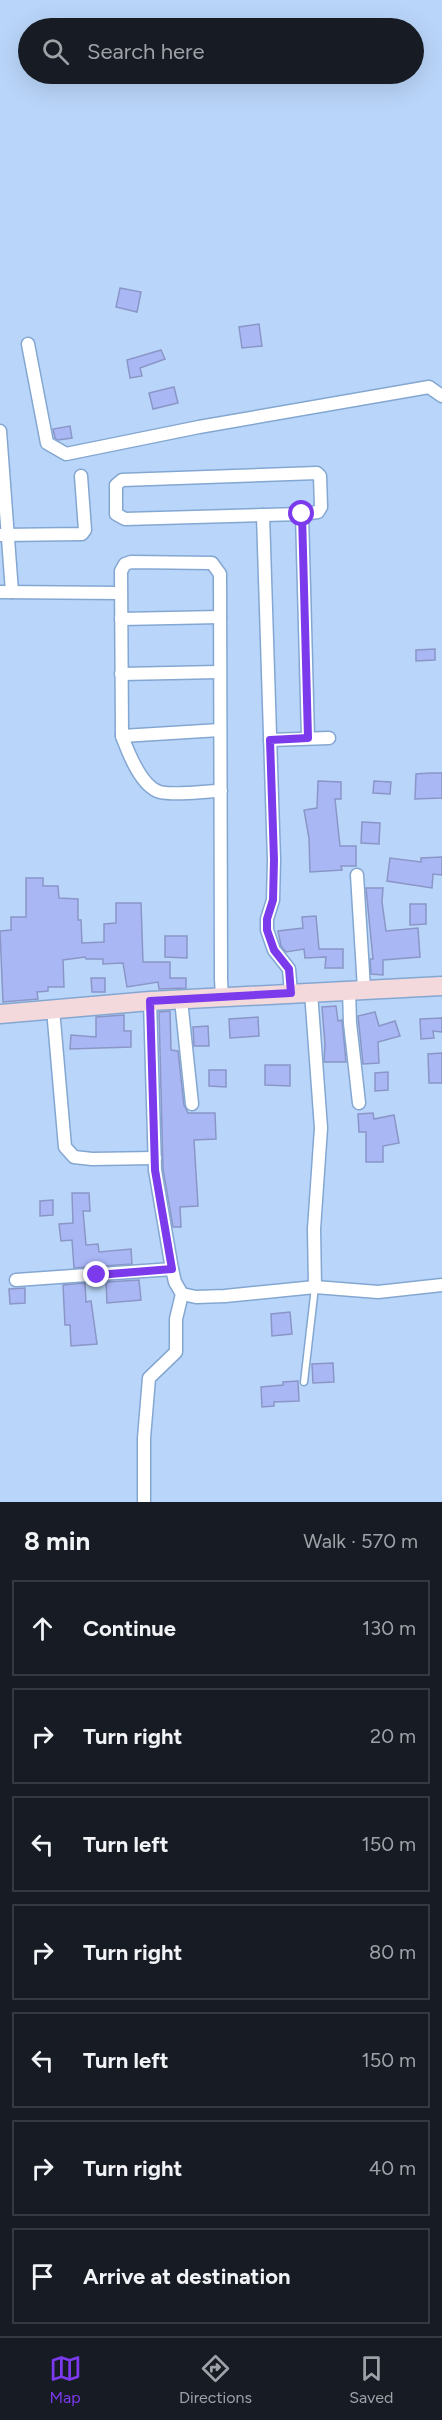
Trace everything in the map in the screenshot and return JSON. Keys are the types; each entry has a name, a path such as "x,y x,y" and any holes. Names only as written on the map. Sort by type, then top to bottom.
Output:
{"street":[{"path":"28,344 47,443 66,454 199,427 429,387 442,396"},
{"path":"0,430 6,592 121,593"},
{"path":"317,473 320,476 321,507 318,512 263,515 120,518 116,514 116,485 122,480 317,473"},
{"path":"4,535 82,534 85,530 81,476"},
{"path":"302,514 308,738"},
{"path":"263,515 274,860 273,900 267,919 267,930 274,950 289,969 291,993"},
{"path":"221,791 157,791 147,784 130,760 122,736 121,571 125,564 131,562 212,563 220,574 222,998"},
{"path":"121,619 220,617"},
{"path":"121,674 219,672"},
{"path":"122,736 220,730"},
{"path":"270,740 330,738"},
{"path":"357,875 357,989 350,1023 359,1104"},
{"path":"0,1014 150,1001 442,986"},
{"path":"311,992 321,1128 314,1229 315,1287"},
{"path":"181,1000 192,1104"},
{"path":"144,1502 144,1438 149,1378 176,1352 177,1319 182,1294 175,1282 172,1269 155,1158 150,1001"},
{"path":"53,1009 65,1147 74,1157 155,1158"},
{"path":"16,1280 172,1269"},
{"path":"182,1294 196,1297 225,1296 315,1287 378,1292 442,1285"}],"lane":[{"path":"304,1382 315,1287"}],"building":[{"path":"120,288 141,292 137,312 116,307"},
{"path":"259,324 262,346 242,348 239,327"},
{"path":"161,350 165,359 140,368 142,376 130,378 127,360"},
{"path":"174,387 178,403 153,409 149,393"},
{"path":"70,426 72,438 58,440 55,438 53,429"},
{"path":"435,649 435,660 416,661 416,650"},
{"path":"442,773 442,798 415,799 416,774"},
{"path":"318,781 341,782 341,799 335,799 340,846 356,846 356,866 341,866 342,870 310,872 309,838 304,810 317,808"},
{"path":"374,781 391,782 390,794 373,793"},
{"path":"362,822 380,823 379,844 361,843"},
{"path":"442,857 442,875 433,874 432,888 387,881 390,858 421,862 421,858"},
{"path":"26,878 43,878 43,886 58,886 59,898 78,899 78,920 81,920 82,943 104,942 104,924 116,923 116,903 141,903 143,962 170,962 170,978 186,978 186,988 159,989 158,982 127,987 123,963 103,964 103,959 86,959 85,957 63,960 64,987 48,987 48,991 37,992 38,999 3,1002 0,931 11,930 11,917 26,917"},
{"path":"366,888 383,888 382,902 386,931 418,928 420,957 383,960 383,975 371,974 370,959 373,959"},
{"path":"410,904 426,904 426,924 410,925"},
{"path":"316,916 319,949 343,949 343,968 325,968 326,957 305,958 304,949 286,952 281,946 278,931 303,928 302,917"},
{"path":"165,936 187,936 187,958 165,957"},
{"path":"91,978 105,978 105,992 92,992"},
{"path":"336,1006 338,1021 342,1020 346,1062 324,1062 322,1007"},
{"path":"170,1011 171,1050 178,1051 184,1105 188,1113 215,1113 216,1139 194,1140 198,1206 180,1207 181,1227 173,1227 163,1169 159,1012"},
{"path":"375,1012 379,1026 395,1021 400,1036 378,1042 379,1063 363,1064 358,1016"},
{"path":"124,1015 124,1031 131,1031 131,1047 70,1049 71,1035 96,1037 96,1017"},
{"path":"258,1017 259,1036 230,1038 229,1019"},
{"path":"442,1018 442,1032 433,1031 434,1038 421,1039 420,1019"},
{"path":"208,1026 209,1046 194,1046 193,1027"},
{"path":"442,1053 442,1083 429,1083 428,1054"},
{"path":"265,1065 290,1065 290,1086 265,1085"},
{"path":"209,1070 226,1070 226,1087 209,1086"},
{"path":"388,1072 388,1090 375,1091 375,1073"},
{"path":"373,1113 374,1119 394,1115 399,1143 383,1146 383,1162 366,1162 366,1132 359,1132 358,1114"},
{"path":"72,1193 89,1193 90,1211 83,1211 86,1245 98,1244 99,1252 131,1249 132,1264 74,1268 72,1240 61,1241 59,1224 73,1223"},
{"path":"53,1200 53,1215 40,1216 40,1201"},
{"path":"139,1280 141,1300 107,1303 106,1282"},
{"path":"85,1283 86,1302 91,1301 97,1344 71,1346 70,1325 65,1325 63,1285"},
{"path":"25,1288 25,1303 10,1304 9,1289"},
{"path":"290,1312 292,1334 272,1336 271,1314"},
{"path":"333,1363 334,1382 313,1383 312,1364"},
{"path":"298,1381 299,1401 274,1402 274,1406 262,1407 261,1387"}],"route":[{"path":"97,1275 172,1269 155,1170 150,1001 291,993 289,969 269,942 267,930 267,919 273,900 274,860 270,740 308,738 302,514"}]}
